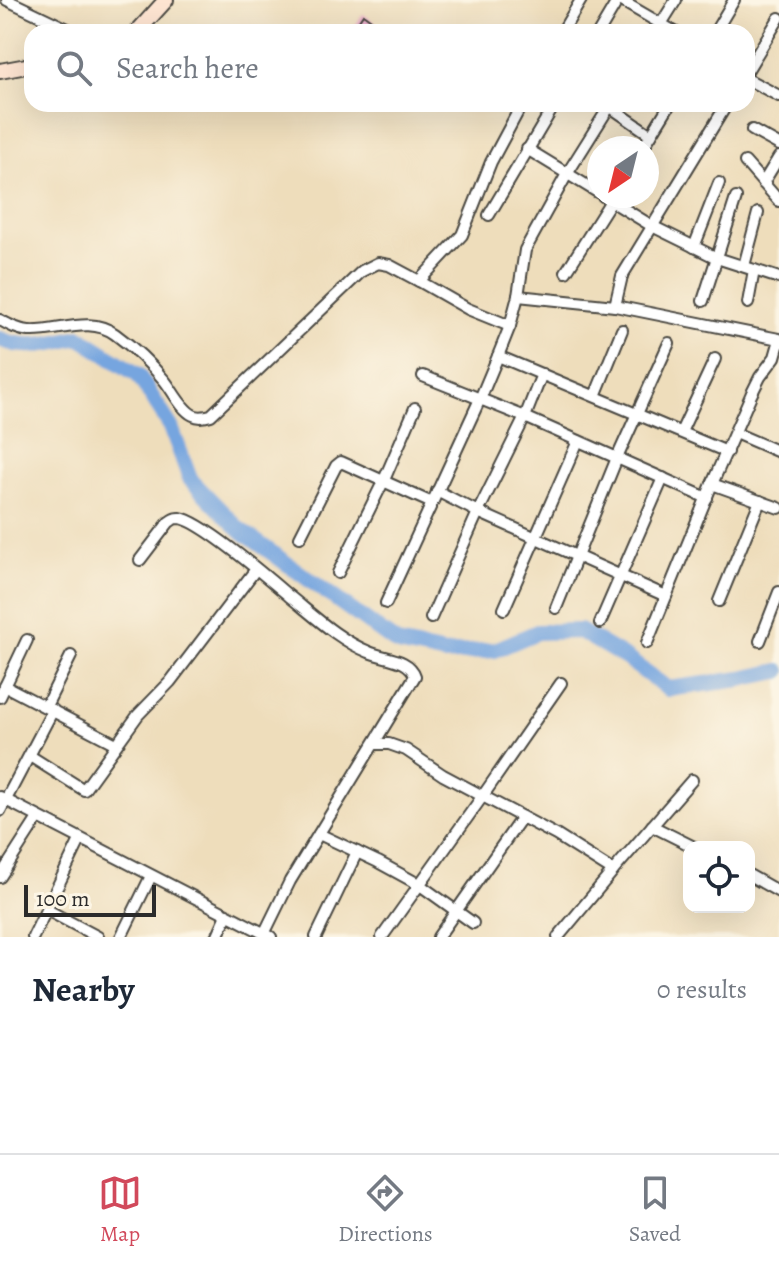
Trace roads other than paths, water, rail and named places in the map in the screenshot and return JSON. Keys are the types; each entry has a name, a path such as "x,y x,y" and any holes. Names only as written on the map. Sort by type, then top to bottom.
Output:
{"street":[{"path":"7,0 57,24"},
{"path":"144,24 166,0"},
{"path":"604,24 619,0 653,24"},
{"path":"661,24 676,0"},
{"path":"720,24 734,0"},
{"path":"565,24 575,2"},
{"path":"755,58 779,18"},
{"path":"0,61 24,57"},
{"path":"0,71 24,66"},
{"path":"755,83 779,96"},
{"path":"419,281 462,235 491,162 518,112"},
{"path":"489,215 550,112"},
{"path":"386,603 480,399 510,326 525,250 606,112"},
{"path":"620,112 651,135 665,112"},
{"path":"615,306 622,276 722,112"},
{"path":"752,130 779,145"},
{"path":"527,149 587,185"},
{"path":"763,183 779,157"},
{"path":"745,162 779,201"},
{"path":"694,247 719,183"},
{"path":"703,301 736,198"},
{"path":"566,272 601,208"},
{"path":"625,208 652,226 717,258 778,273"},
{"path":"748,303 749,268 758,213"},
{"path":"0,320 29,331 105,327 146,361 186,409 202,418 211,415 362,271 378,263 389,265 468,309 510,326"},
{"path":"518,296 615,306 779,341 775,357 760,377 712,484 647,643"},
{"path":"595,396 622,330"},
{"path":"556,608 636,413 669,343"},
{"path":"498,356 727,452"},
{"path":"681,432 715,359"},
{"path":"431,618 542,374"},
{"path":"423,376 525,417 707,498"},
{"path":"338,573 415,408"},
{"path":"735,433 779,452"},
{"path":"504,609 578,441"},
{"path":"300,537 336,466 341,462 432,503"},
{"path":"600,623 663,478"},
{"path":"712,484 779,508"},
{"path":"437,491 666,596"},
{"path":"719,601 760,501"},
{"path":"3,799 268,935 290,881 415,676 406,663 352,645 203,529 181,518 169,522 140,560"},
{"path":"30,756 84,790 138,715 170,682 256,569"},
{"path":"760,641 779,592"},
{"path":"27,640 2,692 50,708 116,744"},
{"path":"0,811 3,799 30,756 71,656"},
{"path":"382,937 561,683"},
{"path":"376,744 389,744 406,750 613,871"},
{"path":"558,937 692,780"},
{"path":"438,937 522,817"},
{"path":"1,874 38,818"},
{"path":"652,826 683,842"},
{"path":"319,834 420,885 473,923"},
{"path":"33,937 80,840"},
{"path":"316,937 357,852"},
{"path":"121,937 151,876"},
{"path":"755,878 779,892"},
{"path":"47,910 98,937"},
{"path":"217,937 227,915"}],"waterway":[{"path":"0,339 29,345 79,337 138,375 171,427 190,479 239,529 398,644 445,654 495,650 537,632 580,631 626,658 668,689 779,671"}]}
